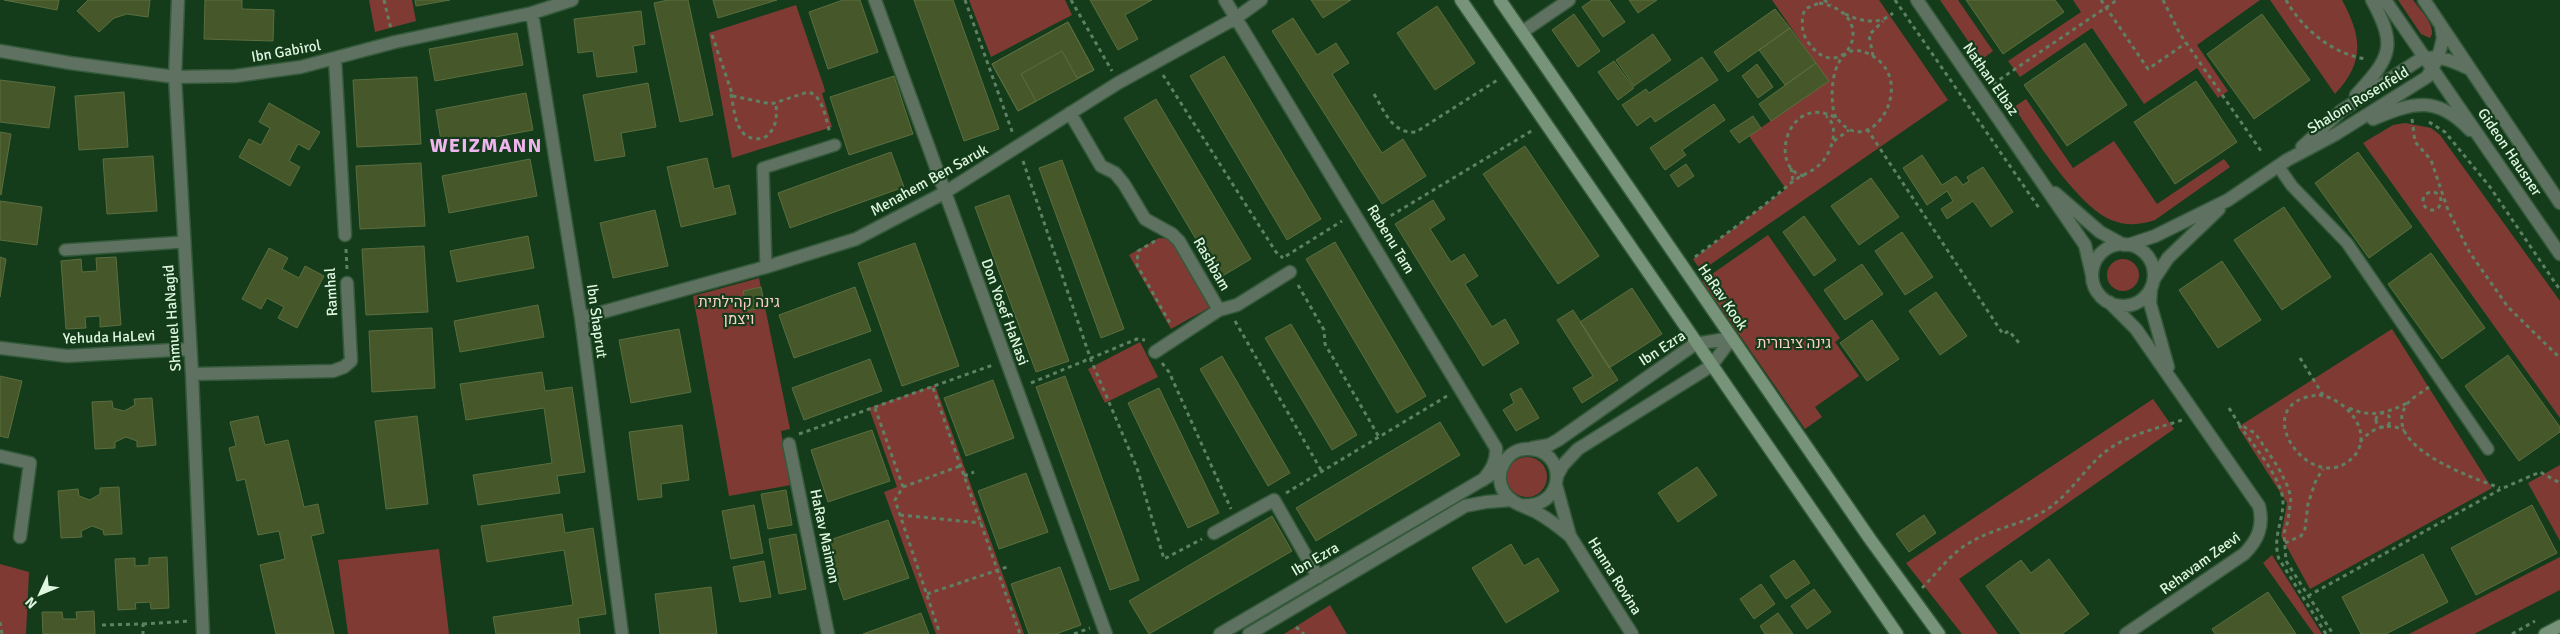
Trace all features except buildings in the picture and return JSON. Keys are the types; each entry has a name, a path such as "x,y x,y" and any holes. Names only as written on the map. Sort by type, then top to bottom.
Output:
{"main road":[{"path":"1461,0 1897,634"},
{"name":"HaRav Kook","path":"1500,0 1682,266 1939,634"},
{"path":"2545,634 2560,626"}],"street":[{"name":"Shmuel HaNagid","path":"178,0 175,77 192,374 203,634"},
{"name":"Ibn Gabirol","path":"0,51 70,63 175,77 235,76 301,67 395,42 532,13 572,0"},
{"name":"Don Yosef HaNasi","path":"875,0 1106,634"},
{"name":"Rabenu Tam","path":"1226,0 1496,448 1497,457 1493,467 1483,480"},
{"name":"Menahem Ben Saruk","path":"581,318 766,267 856,239 944,193 1018,148 1118,83 1236,18 1261,0"},
{"path":"1522,32 1569,0"},
{"name":"Nathan Elbaz","path":"1917,0 2085,245 2092,275"},
{"path":"2341,111 2374,76 2384,62 2388,49 2388,36 2383,21 2372,0"},
{"name":"Gideon Hausner","path":"2385,0 2432,61 2492,155 2560,254"},
{"name":"Gideon Hausner","path":"2424,0 2560,203"},
{"name":"Ibn Shaprut","path":"532,13 581,318 622,634"},
{"path":"2441,26 2443,38 2432,61 2470,69"},
{"path":"335,59 345,235"},
{"name":"Shalom Rosenfeld","path":"2282,163 2341,111 2432,61"},
{"name":"Shalom Rosenfeld","path":"2126,245 2155,236 2228,200 2282,163 2336,134 2418,83 2432,61"},
{"path":"2336,134 2403,106 2427,105 2441,108 2453,115 2492,155"},
{"name":"Rashbam","path":"1070,113 1102,166 1115,173 1124,184 1145,219 1179,241 1223,308 1155,352"},
{"name":"Nathan Elbaz","path":"2039,177 2094,228 2126,245"},
{"name":"Shalom Rosenfeld","path":"2153,284 2168,258 2228,200"},
{"path":"2126,245 2138,248 2148,257 2154,271 2153,284 2147,295 2133,304 2116,305 2098,293 2092,275 2097,258 2102,252 2109,248 2126,245"},
{"path":"1223,308 1237,305 1290,272"},
{"name":"Ramhal","path":"192,374 333,371 344,368 351,360 347,283"},
{"name":"Rehavam Zeevi","path":"2153,284 2150,303 2170,376"},
{"name":"Rehavam Zeevi","path":"2109,302 2128,319 2170,376 2259,506 2262,519 2260,532 2254,544 2244,554 2126,634"},
{"path":"1557,481 1551,459 1544,453 1526,448 1516,451 1502,465 1500,484 1516,503 1538,504 1546,500 1557,481 1562,465 1578,449 1711,366 1732,338"},
{"name":"Ibn Ezra","path":"1526,448 1550,445 1696,344 1732,338"},
{"name":"Yehuda HaLevi","path":"0,348 67,356 190,349"},
{"name":"HaRav Maimon","path":"789,444 828,634"},
{"path":"0,456 30,463 20,537"},
{"name":"Ibn Ezra","path":"1220,634 1483,480 1502,465"},
{"name":"Hanna Rovina","path":"1557,481 1570,536 1632,634"},
{"path":"1214,533 1274,500 1318,577"},
{"name":"Ibn Ezra","path":"1249,634 1465,506 1486,502 1516,503"},
{"name":"Hanna Rovina","path":"1516,503 1551,521 1570,536"}],"lane":[{"path":"766,267 763,168 834,145"},
{"path":"2282,163 2292,186 2346,242 2488,449"},
{"path":"65,250 183,242"}],"path":[{"path":"384,0 395,42"},
{"path":"965,0 1091,360 1137,468 1164,559 1214,533"},
{"path":"1071,0 1118,83"},
{"path":"1824,0 1844,14 1853,33 1853,42 1848,52 1834,58 1825,57 1812,49 1805,38 1802,16 1806,9 1819,3 1830,5 1844,14 1858,20 1884,21"},
{"path":"1895,0 2042,213"},
{"path":"2101,0 2148,69 2186,43"},
{"path":"1993,84 2117,0"},
{"path":"2163,0 2186,43 2261,151"},
{"path":"2286,0 2301,21 2314,34 2350,57 2367,60"},
{"path":"1873,56 1870,50 1869,35 1893,13"},
{"path":"712,35 731,91 738,125 745,136 764,138 774,129 777,115 776,103"},
{"path":"1833,141 1849,130 1867,129 1884,118 1890,100 1888,72 1882,61 1862,51 1845,55 1838,65 1831,89 1832,108 1836,118 1849,130"},
{"path":"1834,58 1838,61 1838,65"},
{"path":"1155,62 1276,252 1283,258 1324,330 1325,344 1380,437"},
{"path":"1374,94 1396,128 1405,133 1416,132 1510,72"},
{"path":"731,91 736,98 776,103 808,92 813,93 819,99 834,145"},
{"path":"1793,181 1790,166 1785,155 1785,144 1794,123 1804,115 1813,112 1836,118"},
{"path":"1682,266 1793,181 1816,169 1825,159 1833,141 1831,124 1823,114"},
{"path":"2419,119 2412,119 2415,142 2431,160 2442,198 2470,253 2508,307 2560,358"},
{"path":"2425,120 2445,132 2490,187 2560,290"},
{"path":"1366,230 1545,123"},
{"path":"1867,129 2003,334 2009,332 2020,344"},
{"path":"1790,166 1798,174 1804,176"},
{"path":"2429,192 2437,194 2442,198 2440,204 2433,210 2427,208 2424,204 2424,196 2429,192"},
{"path":"1283,258 1356,213"},
{"path":"1168,233 1138,251 1137,265 1177,337"},
{"name":"Ramhal","path":"345,235 347,283"},
{"path":"1223,308 1321,470"},
{"path":"1016,389 1091,360 1137,339 1145,339 1169,372 1236,521"},
{"path":"2300,358 2324,395"},
{"path":"789,444 788,438 933,388 1006,360"},
{"path":"2346,406 2357,423 2361,435 2356,453 2345,463 2331,470 2323,469 2296,451 2282,425 2288,411 2300,399 2313,395 2324,395 2366,415 2381,413 2408,403 2440,379"},
{"path":"933,388 1020,634"},
{"path":"1274,500 1321,470 1461,388"},
{"path":"2408,403 2402,418 2405,430 2421,450 2432,458 2500,488"},
{"path":"875,408 903,487"},
{"path":"2229,408 2278,484 2283,499 2275,548 2279,559 2326,634"},
{"path":"2381,413 2385,413 2390,419 2387,425 2383,427"},
{"path":"2381,413 2376,417 2376,422 2383,427"},
{"path":"1913,598 1968,543 1990,532 2027,521 2047,510 2065,495 2100,456 2119,442 2136,434 2197,416"},
{"path":"2239,424 2255,433 2278,467 2287,485 2291,497 2288,522 2284,533 2286,561 2334,634"},
{"path":"2360,442 2371,430 2395,426 2405,430"},
{"path":"940,634 895,500 903,487 960,466"},
{"path":"2284,543 2301,536 2305,529 2308,504 2316,480 2323,469"},
{"path":"964,476 974,472"},
{"path":"2308,596 2500,488 2540,472 2560,484"},
{"path":"900,515 981,523"},
{"path":"927,594 1007,567"},
{"path":"102,625 202,620"},
{"path":"0,622 2,634"},
{"path":"143,624 143,634"},
{"path":"1296,627 1304,634"}],"green space":[{"path":"369,0 412,0 416,21 375,32"},
{"path":"969,0 1065,0 1072,15 991,57"},
{"path":"1772,0 1879,0 1948,100 1701,271 1693,259 1786,189 1749,136 1828,81"},
{"path":"1940,0 1958,0 1993,51 1981,60"},
{"path":"2073,0 2260,0 2197,45 2228,91 2218,98 2197,68 2144,104 2092,28 2020,77 2008,61 2081,12"},
{"path":"2270,0 2342,0 2354,26 2357,49 2352,71 2335,94"},
{"path":"2398,0 2413,0 2430,24 2432,34 2430,38 2421,34"},
{"path":"796,5 824,87 825,92 822,93 832,127 732,158 709,33"},
{"path":"2026,99 2073,168 2114,141 2157,204 2224,159 2230,167 2155,220 2133,224 2111,220 2084,201 2045,153 2014,107"},
{"path":"2405,123 2431,128 2440,135 2560,301 2560,418 2363,143 2393,125"},
{"name":"גינה ציבורית","path":"1768,235 1840,338 1835,342 1859,376 1815,407 1822,417 1805,429 1702,281"},
{"path":"1159,238 1174,239 1212,306 1171,329 1129,255"},
{"path":"2123,259 2135,263 2139,275 2135,287 2123,291 2111,287 2107,275 2111,263"},
{"name":"גינה קהילתית ויצמן","path":"759,278 790,429 781,431 791,485 729,496 693,296"},
{"path":"2392,329 2492,488 2310,589 2281,536 2287,503 2238,427"},
{"path":"1140,342 1158,377 1105,403 1088,369"},
{"path":"935,385 1024,634 936,634 884,492 897,487 869,408"},
{"path":"2153,399 2174,429 1959,579 1998,634 1962,634 1906,563"},
{"path":"1527,457 1541,463 1547,477 1541,491 1527,497 1513,491 1507,477 1513,463"},
{"path":"2560,465 2560,541 2528,483"},
{"path":"439,549 449,634 348,634 338,560"},
{"path":"2272,555 2322,634 2314,634 2263,563"},
{"path":"2560,557 2560,590 2474,634 2409,634"},
{"path":"0,564 29,572 26,634 0,634"},
{"path":"1330,605 1347,634 1284,634"}],"district":[{"name":"WEIZMANN","path":"486,145"}]}
